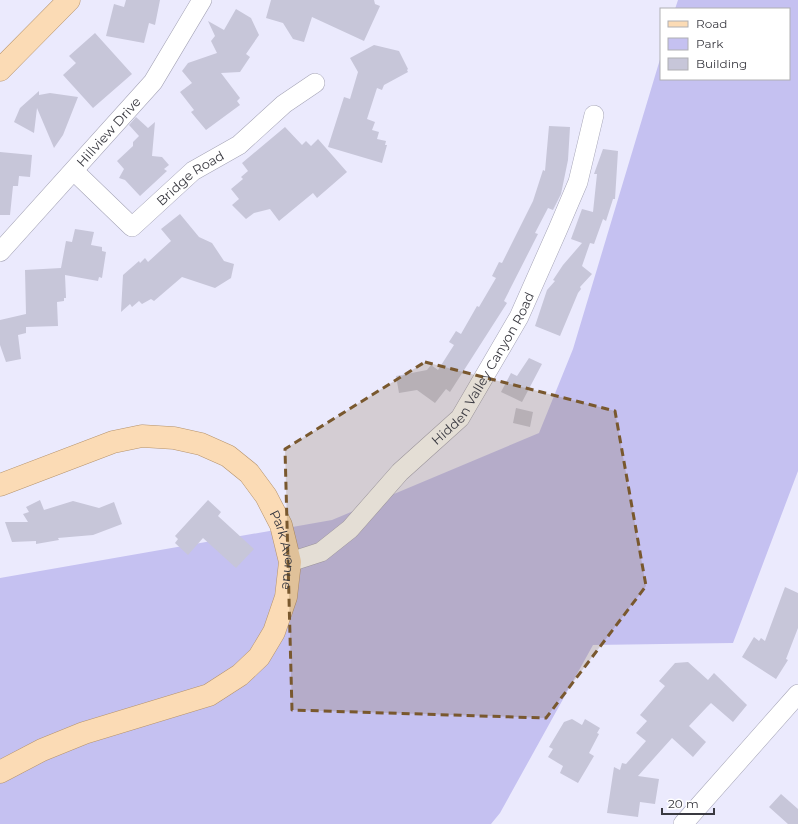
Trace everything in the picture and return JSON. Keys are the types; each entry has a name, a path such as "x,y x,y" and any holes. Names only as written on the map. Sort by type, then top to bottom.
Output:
{"main road":[{"path":"0,70 69,0"},
{"name":"Park Avenue","path":"0,484 113,442 135,437 174,438 201,444 228,456 249,473 266,496 281,525 290,562 286,597 274,632 259,657 240,676 209,695 84,733 42,750 0,772"}],"street":[{"name":"Hillview Drive","path":"0,252 153,82 202,0"},
{"name":"Bridge Road","path":"74,171 132,226 193,171 239,145 284,104 315,83"},
{"name":"Hidden Valley Canyon Road","path":"290,562 321,552 350,529 359,516 400,472 460,418 518,317 558,229 578,182 594,115"},
{"path":"683,824 798,694"}],"highlighted area":[{"path":"425,362 615,411 646,586 546,718 292,710 285,449"}],"green space":[{"path":"678,0 798,0 798,471 733,643 593,645 500,813 491,824 0,824 0,578 332,520 539,433 573,349 660,59 660,80 790,80 790,8 675,8"}],"building":[{"path":"126,0 160,0 155,25 149,23 144,43 106,36 114,4 124,7"},
{"path":"271,0 374,0 375,4 380,6 364,41 312,17 304,42 293,39 283,23 266,18"},
{"path":"236,9 251,18 259,35 246,54 250,57 240,72 221,73 240,98 237,101 240,105 206,130 191,112 194,110 180,92 192,83 182,71 188,63 217,53 211,41 215,36 208,21 224,30"},
{"path":"95,33 132,74 93,108 63,75 76,63 69,56"},
{"path":"374,45 399,51 408,69 408,72 384,85 382,90 377,88 367,119 375,122 372,130 379,132 377,139 386,141 385,145 387,145 382,163 328,147 344,97 350,99 358,72 350,58"},
{"path":"39,91 39,95 50,93 78,97 63,135 54,148 37,108 34,133 14,122 20,108"},
{"path":"136,117 148,128 155,122 152,156 162,157 169,165 164,169 167,171 140,196 125,180 119,178 124,169 117,161 133,146 133,142 139,136 129,125"},
{"path":"549,126 570,127 568,160 561,194 553,210 548,208 535,233 538,234 504,301 507,303 450,392 446,389 435,403 417,390 399,393 396,376 427,370 431,365 438,370 454,345 449,342 456,331 461,334 477,306 479,307 496,278 492,276 499,262 502,263 533,201 543,170 545,171"},
{"path":"285,127 302,145 306,141 311,146 318,139 347,172 317,198 313,193 279,221 270,209 254,213 246,219 232,205 239,199 231,189 243,179 241,177 248,171 242,163"},
{"path":"603,149 618,151 615,199 613,199 606,221 603,219 594,244 590,243 582,266 592,274 580,287 581,289 560,336 535,326 547,290 555,281 553,280 563,265 582,243 571,239 582,209 593,212 597,174 594,174"},
{"path":"0,152 32,155 30,177 19,176 18,186 13,186 10,215 0,215"},
{"path":"180,214 199,237 212,243 224,261 234,264 231,278 215,288 182,277 154,301 151,299 142,304 139,301 132,307 130,304 121,312 123,275 139,261 140,263 145,258 148,262 171,241 161,229"},
{"path":"75,229 94,232 91,245 102,247 102,251 106,252 102,278 99,277 98,281 65,275 66,298 64,298 64,301 57,302 58,326 26,327 26,333 18,335 21,359 6,362 0,345 0,320 26,314 25,270 61,268 66,241 72,242"},
{"path":"529,358 542,364 522,402 501,392 511,373 517,376"},
{"path":"516,408 533,412 530,427 513,423"},
{"path":"40,500 44,510 73,501 99,508 114,502 122,524 93,535 58,538 59,540 36,544 36,541 12,542 5,522 28,522 23,514 29,512 26,507"},
{"path":"208,500 221,512 218,516 254,549 236,568 203,538 188,555 175,543 178,539 175,536"},
{"path":"785,587 798,593 798,628 786,659 788,660 776,679 742,657 754,637 759,641 761,638 765,641"},
{"path":"688,662 708,680 714,673 747,705 733,722 711,703 689,726 706,742 693,757 672,738 638,776 659,779 655,804 640,802 638,817 607,813 614,767 620,770 622,763 626,764 646,741 636,733 647,721 640,715 665,686 659,681 675,663"},
{"path":"572,719 582,725 585,719 600,728 597,733 599,734 589,753 594,756 578,783 560,773 563,766 548,757 553,749 549,747 564,722"},
{"path":"781,794 798,809 798,824 788,824 769,807"}]}
